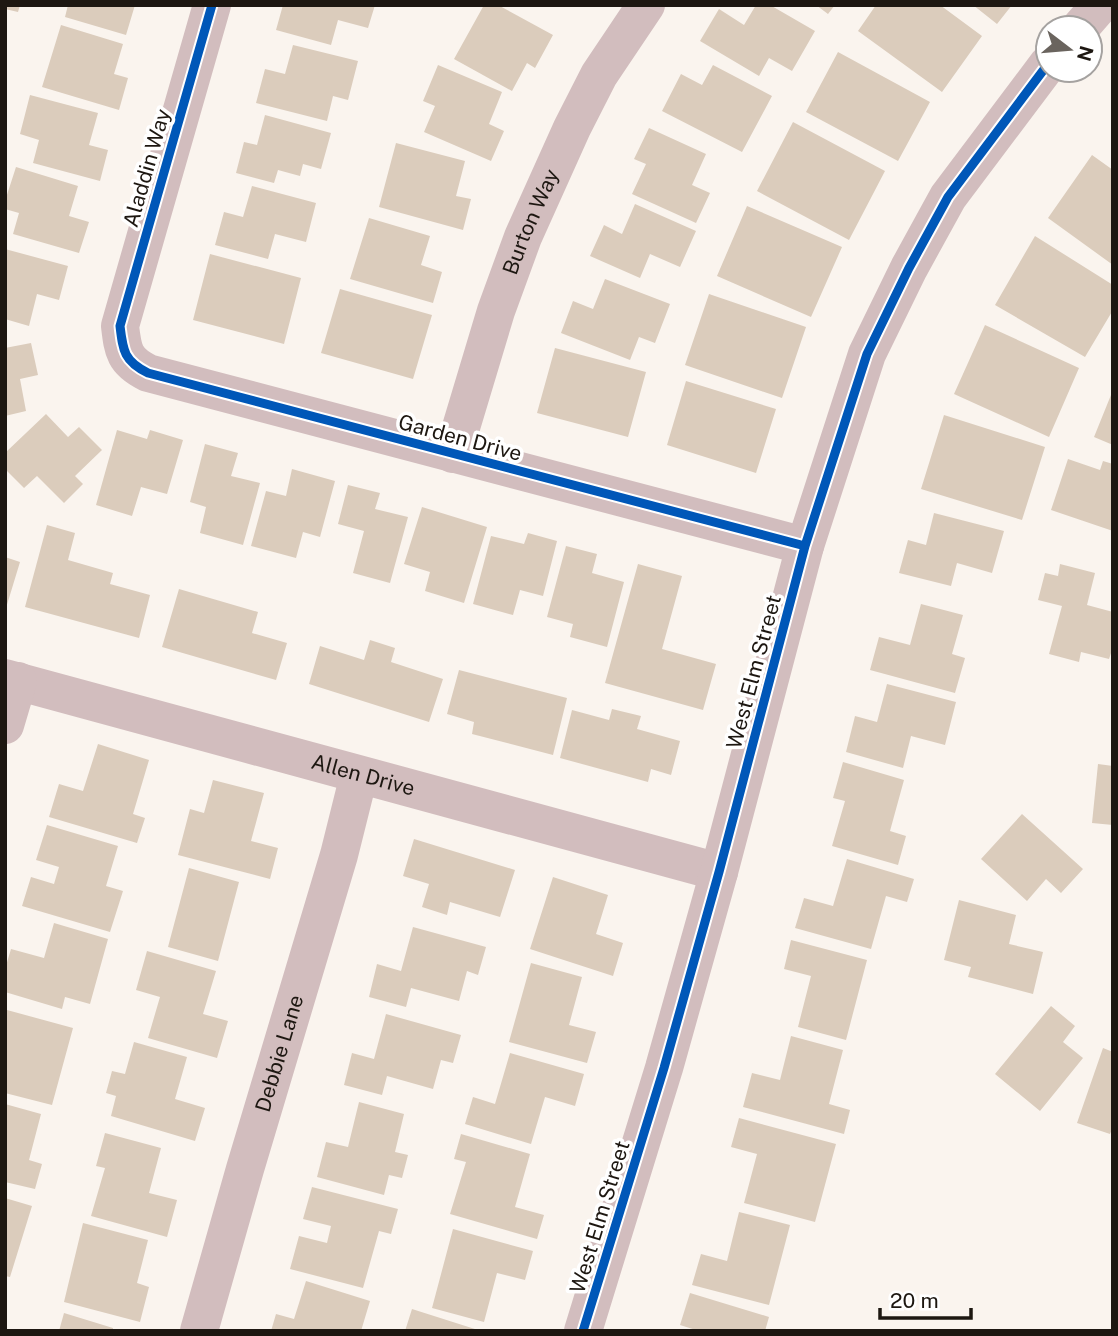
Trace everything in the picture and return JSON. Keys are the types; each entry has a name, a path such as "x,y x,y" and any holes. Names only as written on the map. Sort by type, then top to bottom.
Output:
{"street":[{"name":"Aladdin Way","path":"122,341 120,326 212,5"},
{"name":"Burton Way","path":"453,454 496,311 523,237 599,75 646,5"},
{"name":"West Elm Street","path":"583,1331 664,1068 805,546 867,354 909,268 948,197 1034,83"},
{"name":"Garden Drive","path":"122,341 123,352 135,366 148,373 805,546"},
{"name":"Allen Drive","path":"12,680 719,872"},
{"path":"5,725 12,680"},
{"name":"Debbie Lane","path":"199,1331 339,856 359,775"}],"building":[{"path":"5,5 20,5 18,12 5,9"},
{"path":"68,5 135,5 126,35 65,17"},
{"path":"283,5 375,5 368,28 338,20 331,45 276,30"},
{"path":"484,5 498,5 553,35 535,68 527,63 512,91 454,59"},
{"path":"756,5 770,5 815,31 792,71 769,58 759,76 700,41 719,9 744,25"},
{"path":"816,5 835,5 828,14"},
{"path":"876,5 940,5 982,36 942,92 858,31"},
{"path":"973,5 1012,5 997,24"},
{"path":"61,25 123,44 114,74 128,78 119,110 42,87"},
{"path":"293,45 358,61 348,100 333,96 327,121 256,103 265,69 285,74"},
{"path":"838,52 930,102 898,161 806,112"},
{"path":"438,65 502,92 489,124 504,131 491,161 424,132 435,106 423,101"},
{"path":"713,65 772,96 742,152 662,111 681,74 702,85"},
{"path":"30,95 98,113 89,145 108,150 100,181 33,163 39,140 20,134"},
{"path":"265,115 331,133 321,169 303,164 300,176 278,170 274,183 236,173 244,142 257,145"},
{"path":"793,122 885,171 849,240 757,191"},
{"path":"649,128 706,154 692,185 710,193 696,223 632,194 646,164 634,159"},
{"path":"396,143 465,161 456,196 471,199 463,230 379,207"},
{"path":"1092,155 1113,170 1113,265 1048,218"},
{"path":"16,167 78,186 69,216 89,222 79,253 13,234 19,213 5,209 5,201"},
{"path":"252,186 316,203 306,242 275,234 268,259 215,245 224,212 243,217"},
{"path":"635,204 696,231 680,267 650,254 640,278 590,256 604,225 622,234"},
{"path":"747,206 842,247 811,317 717,276"},
{"path":"369,218 430,236 421,265 442,272 433,303 350,279"},
{"path":"1035,236 1113,285 1113,310 1085,357 995,305"},
{"path":"5,249 68,266 59,300 37,294 29,326 5,319"},
{"path":"210,254 301,278 284,344 193,320"},
{"path":"605,279 670,304 655,343 639,337 630,360 561,333 573,301 593,309"},
{"path":"340,289 432,315 413,379 321,353"},
{"path":"709,294 806,327 782,398 685,365"},
{"path":"985,325 1079,368 1049,437 954,394"},
{"path":"31,343 38,375 20,379 26,411 5,416 5,348"},
{"path":"555,348 646,372 628,437 537,413"},
{"path":"686,381 776,409 756,473 667,445"},
{"path":"1113,390 1113,445 1094,437"},
{"path":"46,414 68,437 79,427 102,450 75,476 83,484 64,503 37,476 24,488 5,469 5,453"},
{"path":"944,415 1045,447 1022,520 921,489"},
{"path":"117,430 147,439 150,430 183,440 167,494 141,487 132,516 96,505"},
{"path":"205,444 238,453 231,476 260,483 243,545 200,533 206,507 190,502"},
{"path":"1068,459 1100,470 1103,461 1113,464 1113,531 1051,510"},
{"path":"292,469 335,481 320,537 303,532 296,558 251,546 266,491 286,496"},
{"path":"348,485 380,493 375,509 408,517 390,583 353,573 364,531 338,524"},
{"path":"422,507 487,527 464,603 425,591 430,572 404,564"},
{"path":"934,513 1004,531 992,573 957,563 951,586 899,573 908,540 926,545"},
{"path":"47,525 75,533 68,560 113,573 110,584 150,595 139,638 25,607"},
{"path":"528,533 557,541 543,596 520,590 513,615 473,604 491,536 524,544"},
{"path":"566,546 597,554 592,573 624,582 607,647 570,637 573,624 547,617"},
{"path":"5,557 20,562 6,608 5,608"},
{"path":"638,564 682,576 662,649 716,664 703,710 605,683"},
{"path":"1060,564 1095,573 1087,605 1113,612 1113,647 1109,659 1081,652 1079,662 1049,654 1062,606 1038,600 1045,573 1058,576"},
{"path":"179,589 258,612 252,633 287,643 276,680 162,647"},
{"path":"921,604 963,615 952,654 965,658 955,693 870,670 879,637 910,645"},
{"path":"370,640 395,648 391,662 443,679 429,722 309,684 320,646 364,660"},
{"path":"459,670 567,698 553,755 472,734 474,722 447,714"},
{"path":"887,684 956,702 945,745 911,736 903,768 846,752 855,716 877,722"},
{"path":"612,709 641,716 637,729 680,741 671,775 651,769 648,782 560,758 572,710 609,720"},
{"path":"98,744 149,760 133,814 145,818 137,843 49,817 59,784 83,791"},
{"path":"843,762 904,780 890,831 906,836 898,865 832,846 845,801 833,798"},
{"path":"1098,764 1113,766 1113,825 1092,823"},
{"path":"213,780 264,793 251,841 278,848 270,879 178,855 190,809 204,813"},
{"path":"1022,814 1083,869 1061,893 1046,879 1027,901 981,859"},
{"path":"47,825 118,846 106,886 123,891 110,932 22,906 31,877 54,884 59,867 36,860"},
{"path":"414,839 515,870 500,917 450,902 447,915 422,907 429,884 403,876"},
{"path":"847,859 914,879 907,902 886,896 871,949 795,928 804,898 833,906"},
{"path":"189,868 239,882 218,961 168,947"},
{"path":"553,877 608,895 596,934 623,943 613,976 530,949"},
{"path":"959,900 1016,915 1009,944 1043,952 1033,994 968,977 971,967 944,960"},
{"path":"54,923 108,939 90,1004 65,997 62,1009 5,992 5,969 11,949 44,958"},
{"path":"413,927 486,947 478,975 467,971 459,1001 411,988 406,1007 369,997 377,964 401,971"},
{"path":"791,940 867,960 846,1040 798,1027 811,976 784,969"},
{"path":"147,951 216,971 203,1014 228,1021 217,1058 148,1038 160,997 136,990"},
{"path":"531,963 582,977 569,1025 596,1032 587,1063 509,1042"},
{"path":"1051,1006 1075,1026 1063,1042 1083,1058 1040,1111 995,1074"},
{"path":"7,1010 73,1028 52,1105 5,1093"},
{"path":"386,1014 461,1035 453,1063 441,1060 433,1089 387,1076 382,1095 344,1085 352,1053 374,1059"},
{"path":"791,1036 843,1050 829,1104 850,1110 844,1134 743,1107 752,1073 780,1080"},
{"path":"134,1042 187,1057 175,1099 205,1108 195,1141 111,1116 116,1096 106,1093 112,1071 125,1074"},
{"path":"1103,1048 1113,1052 1113,1127 1110,1134 1077,1123"},
{"path":"510,1053 584,1074 575,1106 545,1097 531,1144 465,1124 473,1097 495,1104"},
{"path":"359,1102 404,1114 395,1152 408,1155 402,1178 389,1175 384,1195 317,1177 326,1142 348,1147"},
{"path":"5,1104 41,1114 29,1160 42,1164 35,1189 5,1182"},
{"path":"739,1118 836,1144 815,1222 744,1203 757,1154 731,1147"},
{"path":"105,1133 161,1148 149,1193 177,1200 167,1237 91,1216 105,1168 96,1166"},
{"path":"461,1134 530,1154 515,1207 544,1215 537,1239 450,1214 466,1162 454,1159"},
{"path":"312,1187 398,1209 391,1234 379,1231 363,1288 290,1269 299,1236 327,1243 331,1226 303,1219"},
{"path":"5,1198 32,1206 10,1277 5,1276"},
{"path":"739,1212 790,1225 769,1305 692,1285 701,1254 727,1261"},
{"path":"83,1223 148,1240 137,1283 149,1287 140,1322 64,1302"},
{"path":"453,1229 533,1251 525,1280 497,1273 484,1322 432,1308"},
{"path":"306,1281 370,1301 361,1331 271,1331 276,1314 294,1319"},
{"path":"690,1293 769,1317 765,1331 699,1331 680,1325"},
{"path":"412,1309 478,1330 478,1331 405,1331"},
{"path":"64,1313 113,1328 113,1331 59,1331"}],"cycle path":[{"path":"212,5 120,326 124,349 134,364 148,373 805,546"},
{"path":"583,1331 664,1068 805,546 867,354 909,268 948,197 1034,83"}]}
